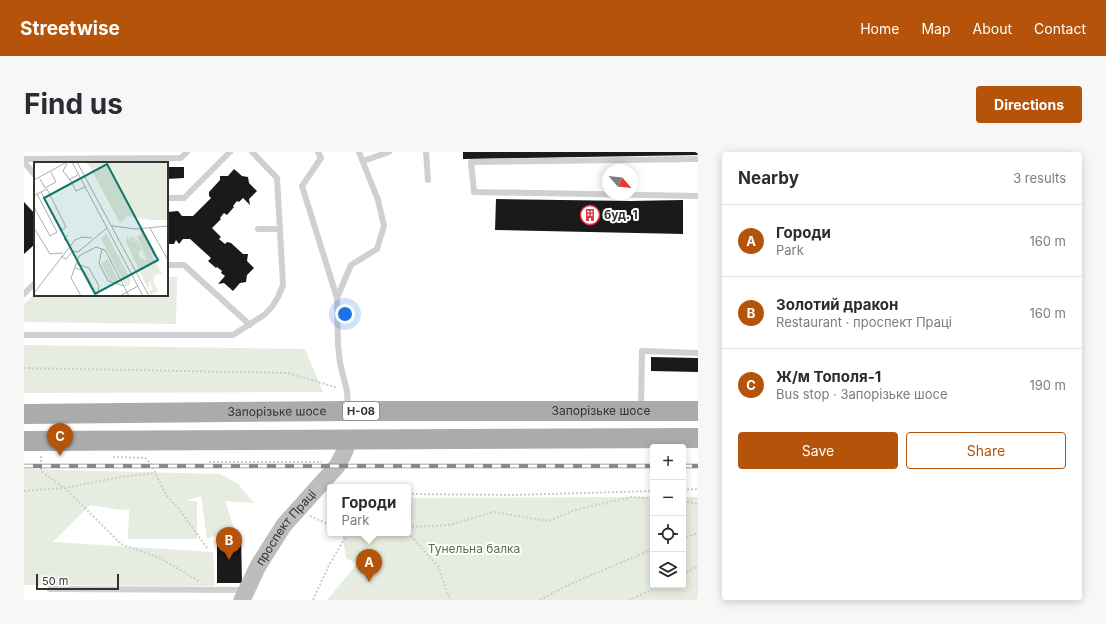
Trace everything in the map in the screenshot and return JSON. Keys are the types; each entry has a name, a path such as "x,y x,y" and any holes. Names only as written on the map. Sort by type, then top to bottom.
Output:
{"main road":[{"name":"Запорізьке шосе","path":"24,414 348,411 698,411"},
{"path":"348,411 349,440"},
{"path":"24,441 698,438"}],"street":[{"name":"проспект Праці","path":"244,595 270,546 284,525 339,462 349,440"}],"lane":[{"path":"24,159 181,158 187,152"},
{"path":"168,198 184,198 230,152"},
{"path":"24,335 233,335 264,315 272,307 278,297 282,285 277,178 252,152"},
{"path":"318,152 321,158 302,186 337,298 338,345 341,369 347,391 348,411"},
{"path":"337,298 351,265 377,249 384,226 378,200 359,152"},
{"path":"363,161 389,152"},
{"path":"426,152 428,180"},
{"path":"698,159 471,162 474,192 698,196"},
{"path":"24,162 34,174"},
{"path":"258,229 280,229"},
{"path":"168,265 184,265 250,325"},
{"path":"24,294 34,284"},
{"path":"641,411 642,351 698,353"},
{"path":"50,589 209,590 244,595"}],"path":[{"path":"24,368 288,373 347,391"},
{"path":"41,456 41,471 64,488 121,544 160,558 197,580 209,590"},
{"path":"146,458 151,464 166,494 179,509 207,548"},
{"path":"209,462 339,462"},
{"path":"24,491 64,488 120,477 155,473"},
{"path":"686,490 698,489"},
{"path":"411,494 514,495 650,491"},
{"path":"411,527 449,525 494,512 548,521 575,510 631,497 650,498"},
{"path":"686,502 698,504"},
{"path":"296,510 327,524"},
{"path":"686,537 698,532"},
{"path":"313,600 329,565 346,536"},
{"path":"411,536 438,566 450,600"},
{"path":"540,600 568,584 650,550"},
{"path":"686,572 698,566"},
{"path":"629,600 656,588"}],"green space":[{"path":"168,277 177,277 176,324 24,322 24,304 34,295 168,296"},
{"path":"24,345 305,349 323,392 24,393"},
{"path":"24,469 220,474 238,484 254,503 225,501 234,528 207,539 201,496 186,501 197,501 197,539 128,539 129,509 122,510 90,505 53,542 213,552 215,586 24,585"},
{"name":"Тунельна балка","path":"650,497 650,588 686,588 686,497 698,497 698,600 327,600 357,564 346,558 342,536 411,536 411,498"}],"building":[{"path":"463,152 698,152 698,155 463,159"},
{"path":"168,167 184,167 184,178 168,179"},
{"path":"234,169 242,176 248,177 249,183 257,191 249,199 250,205 243,198 239,202 237,201 227,215 224,213 220,218 221,219 212,228 221,237 219,239 225,244 227,242 231,243 243,254 248,254 247,261 254,268 247,275 246,282 240,283 233,291 224,283 218,284 225,276 221,273 222,271 208,261 211,258 190,239 183,239 179,244 176,240 174,244 168,244 168,212 178,211 182,216 193,216 211,198 209,196 209,192 220,180 220,176 228,176"},
{"name":"буд. 1","path":"496,199 630,201 683,200 683,234 495,230"},
{"path":"24,202 34,213 34,245 24,254"},
{"path":"651,357 698,358 698,372 651,371"},
{"path":"217,536 241,536 242,583 217,583"}],"railway":[{"path":"24,466 650,466"},
{"path":"686,466 698,466"}],"place":[{"name":"буд. 1","path":"590,215"},
{"name":"Ж/м Тополя-1","path":"60,456"},
{"name":"Золотий дракон","path":"229,560"},
{"name":"Городи","path":"369,582"}]}
